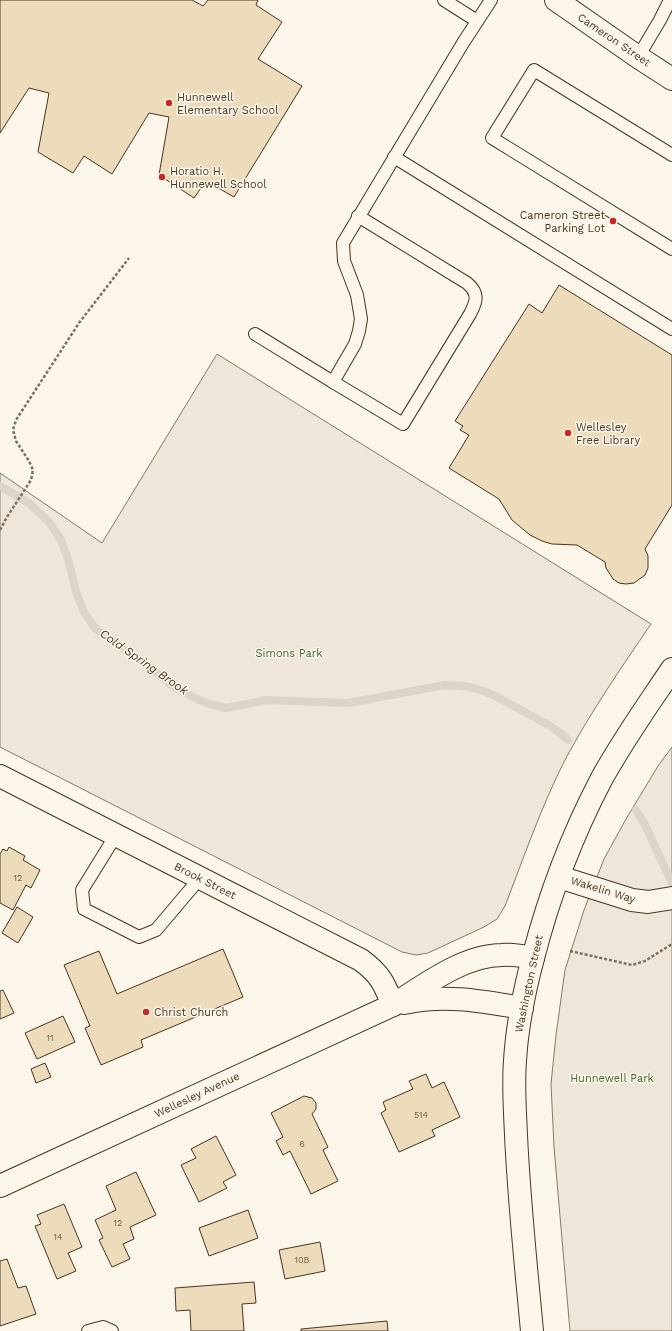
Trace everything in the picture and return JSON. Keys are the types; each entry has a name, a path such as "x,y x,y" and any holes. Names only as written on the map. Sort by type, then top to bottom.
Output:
{"main road":[{"name":"Cameron Street","path":"566,3 638,57 672,78"},
{"name":"Washington Street","path":"532,1331 518,1170 515,1107 515,1062 522,1008 540,930 580,823 602,779 627,735 672,669"},
{"name":"Brook Street","path":"0,776 361,960 381,978 394,1005"},
{"name":"Wakelin Way","path":"559,877 632,900 648,902 668,899"},
{"name":"Wellesley Avenue","path":"0,1186 394,1005 439,976 472,960 501,954 533,958"},
{"name":"Wellesley Avenue","path":"394,1005 447,998 471,999 522,1008"}],"lane":[{"path":"444,0 477,21"},
{"path":"333,382 355,344 361,319 360,307 344,261 342,252 343,243 358,216 491,0"},
{"path":"638,57 669,7"},
{"path":"672,155 534,70 492,138 672,249"},
{"path":"394,157 672,329"},
{"path":"255,334 403,424 470,314 476,300 475,293 473,288 467,283 358,216"},
{"path":"116,835 82,890 84,909 139,937 156,930 200,878"},
{"path":"88,1331 103,1327 112,1331"}],"path":[{"path":"0,530 32,480 33,470 16,441 13,430 16,420 79,323 129,258"},
{"path":"570,951 632,965 645,961 672,944"}],"green space":[{"name":"Simons Park","path":"217,354 651,624 595,708 565,760 540,814 505,906 497,919 484,927 428,953 416,955 402,952 0,747 0,473 102,543"},
{"name":"Hunnewell Park","path":"672,747 672,1331 570,1331 554,1147 551,1084 565,970 584,910 604,859 658,766"}],"building":[{"name":"Hunnewell Elementary School","path":"0,0 192,0 203,6 208,0 258,0 256,5 282,22 258,59 302,86 234,197 206,181 194,198 159,175 169,117 149,113 112,174 84,156 73,173 38,152 49,93 29,88 0,133"},
{"name":"Wellesley Free Library","path":"559,285 672,355 672,505 645,549 648,556 648,568 645,575 634,583 619,583 613,579 606,568 605,562 577,545 552,544 530,535 512,520 499,499 449,468 469,435 460,430 463,426 455,421 529,304 542,313"},
{"path":"9,847 25,856 23,860 40,870 31,888 26,885 13,910 0,903 0,854 3,849 7,851"},
{"path":"17,907 33,917 18,943 2,933"},
{"name":"Christ Church","path":"223,949 243,997 141,1040 143,1047 101,1065 85,1028 90,1026 64,965 99,951 117,994"},
{"path":"3,990 14,1013 0,1019 0,991"},
{"path":"63,1016 75,1042 37,1059 25,1033"},
{"path":"45,1063 51,1077 36,1083 31,1069"},
{"path":"426,1074 432,1088 444,1082 460,1117 432,1130 435,1136 399,1152 381,1113 386,1110 383,1102 413,1089 409,1081"},
{"path":"304,1096 312,1098 316,1103 316,1109 312,1114 328,1147 323,1150 338,1181 311,1194 290,1151 283,1155 276,1141 283,1137 271,1113"},
{"path":"216,1136 236,1175 223,1182 227,1188 199,1202 181,1165 196,1158 191,1149"},
{"path":"136,1172 156,1215 130,1227 134,1239 123,1244 130,1259 112,1267 99,1240 103,1238 95,1220 116,1210 106,1186"},
{"path":"64,1204 82,1247 68,1253 76,1271 57,1279 35,1226 41,1224 37,1215"},
{"path":"248,1210 258,1238 209,1256 199,1228"},
{"path":"320,1242 325,1271 285,1279 279,1250"},
{"path":"7,1259 18,1288 26,1286 36,1314 0,1326 0,1261"},
{"path":"254,1282 256,1303 242,1304 244,1331 191,1331 190,1310 176,1311 175,1288"},
{"path":"387,1321 388,1331 301,1331 301,1329"}],"waterway":[{"name":"Cold Spring Brook","path":"0,486 29,503 49,522 61,540 69,562 76,592 84,612 95,628 152,669 175,688 206,703 226,708 267,700 348,703 445,685 463,686 483,691 502,700 551,727 568,740"},
{"name":"Cold Spring Brook","path":"636,810 644,823 672,883"}],"place":[{"name":"Hunnewell Elementary School","path":"169,103"},
{"name":"Horatio H. Hunnewell School","path":"162,177"},
{"name":"Cameron Street Parking Lot","path":"613,221"},
{"name":"Wellesley Free Library","path":"568,433"},
{"name":"Christ Church","path":"146,1012"}]}
